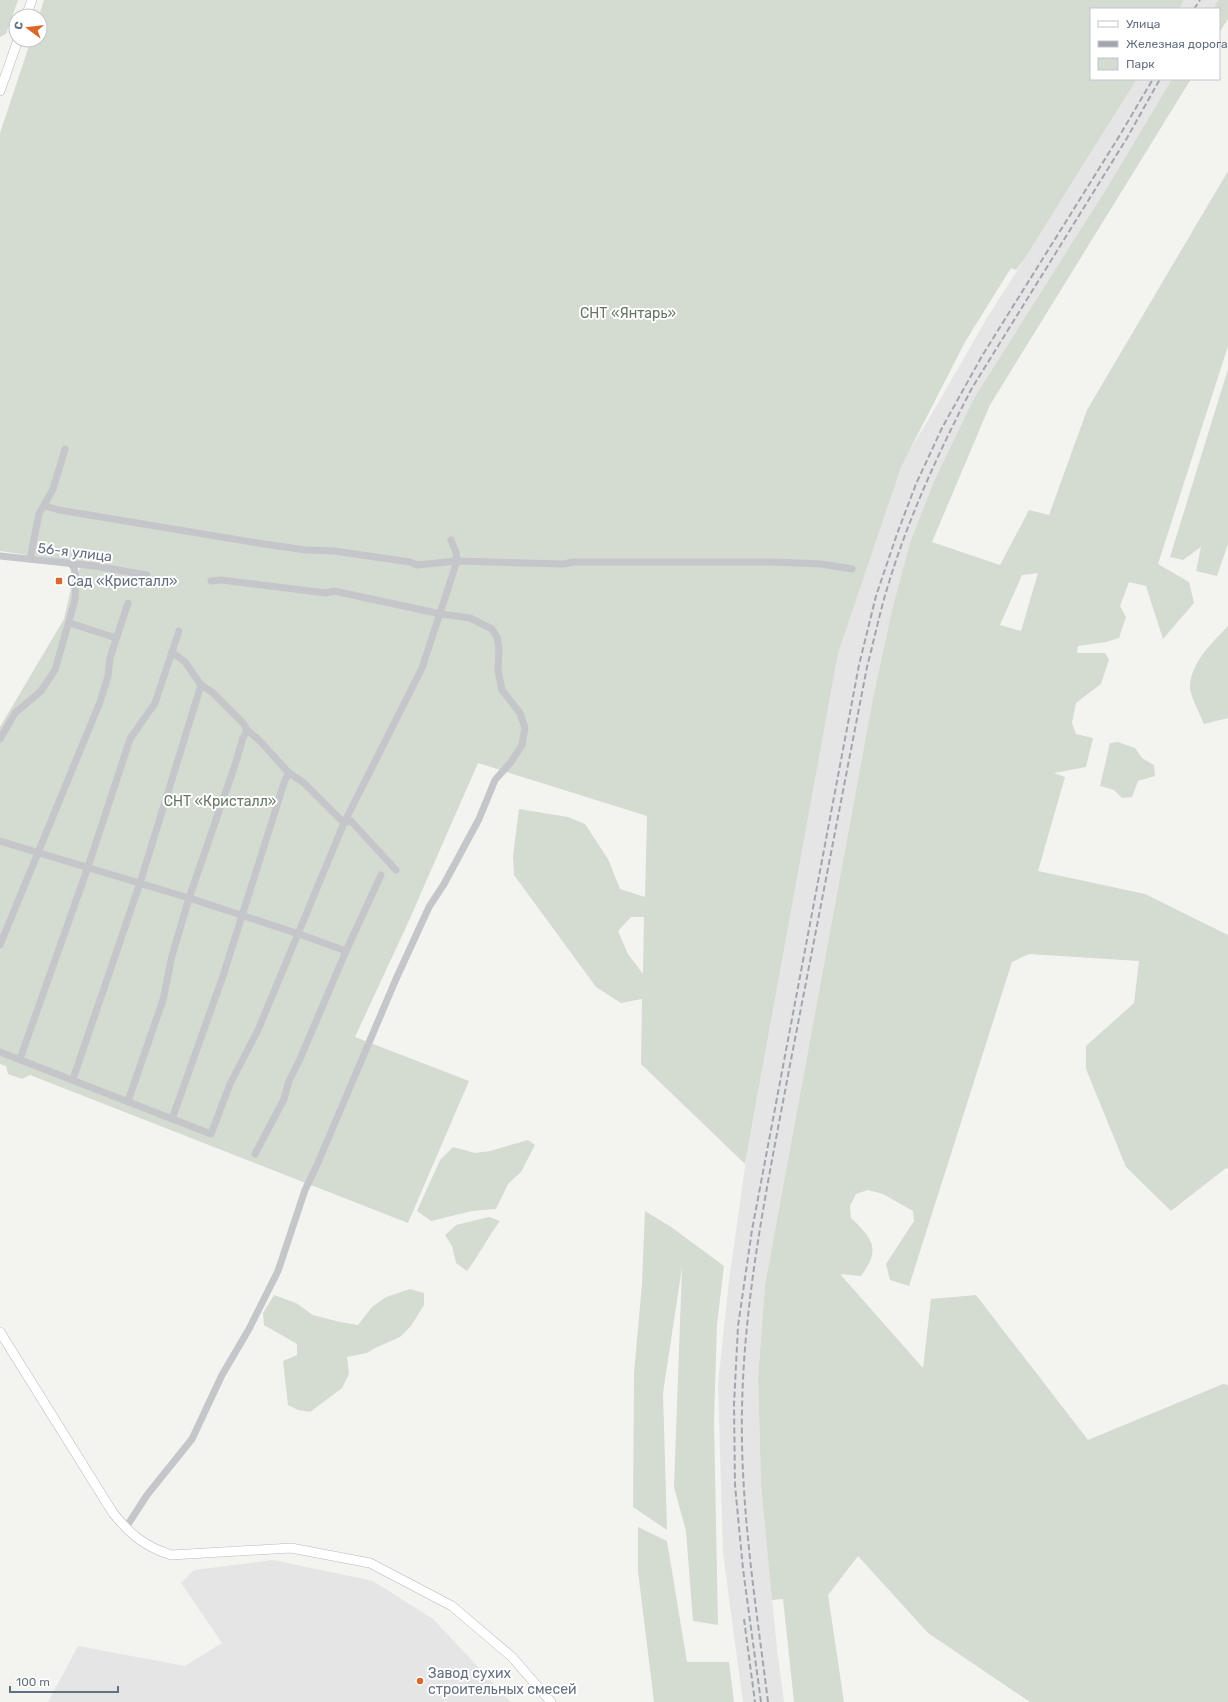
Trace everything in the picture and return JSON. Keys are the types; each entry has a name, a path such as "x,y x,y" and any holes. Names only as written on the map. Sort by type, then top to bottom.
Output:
{"main road":[{"path":"0,91 15,48"},
{"path":"0,1332 113,1513 125,1529 154,1549 172,1554 291,1548 370,1563 452,1606 512,1657 551,1702"}],"street":[{"path":"30,560 39,514 45,506 53,489 65,449"},
{"path":"45,506 59,510 292,548 349,553 410,562 417,565 457,561 563,564 574,562 774,562 821,564 852,569"},
{"path":"0,1052 212,1134 230,1084 258,1030 344,823 422,668 441,614 457,561 456,552 451,540"},
{"name":"56-я улица","path":"0,556 147,575"},
{"path":"0,739 15,713 41,691 55,670 70,623 75,600 76,578 74,568 71,564"},
{"path":"125,1529 147,1495 192,1439 222,1375 248,1329 278,1270 305,1190 341,1112 411,945 429,906 444,884 478,819 495,780 511,762 522,744 525,728 523,719 515,706 506,696 499,682 500,659 497,637 492,629 475,620 334,591 326,593 221,580 211,581"},
{"path":"0,945 100,702 108,676 110,658 128,603"},
{"path":"70,623 116,638"},
{"path":"20,1059 88,867 130,739 155,703 179,631"},
{"path":"172,652 185,662 201,685 213,693 243,723 289,773 304,783 344,823"},
{"path":"73,1079 140,883 201,685"},
{"path":"128,1101 163,1000 172,956 189,898 236,765 243,738 248,730"},
{"path":"172,1119 223,976 241,915 285,780 289,773"},
{"path":"344,823 351,821 396,870"},
{"path":"0,841 189,898 346,951"},
{"path":"255,1154 284,1099 289,1081 381,875"}],"shaded area":[{"path":"1184,0 1218,0 1214,8 1180,8"},
{"path":"1136,80 1171,80 1108,186 974,398 934,481 910,544 892,610 873,698 765,1285 758,1378 761,1485 777,1649 784,1702 743,1702 723,1553 718,1384 729,1281 746,1160 838,652 900,466 987,318"},
{"path":"273,1560 373,1581 433,1619 511,1702 48,1702 78,1646 185,1666 222,1643 181,1583 194,1570"}],"green space":[{"path":"0,0 18,0 15,8 8,8 8,28 6,34 0,37"},
{"name":"СНТ «Янтарь»","path":"44,0 1184,0 1180,8 1090,8 1090,80 1136,80 1025,258 1016,270 1011,268 965,342 901,467 838,653 745,1164 641,1064 642,999 621,1003 596,987 514,875 513,856 519,809 568,817 585,824 608,859 620,889 645,897 647,816 478,763 407,925 355,1037 469,1081 408,1223 30,1075 22,1079 8,1074 6,1066 0,1064 0,727 64,619 73,580 83,563 0,551 0,133 28,48 48,48 48,8 42,8","holes":["631,917 644,917 643,974 628,954 618,931"]},
{"path":"1218,0 1228,0 1228,19 1220,31 1220,8 1214,8"},
{"path":"1171,80 1190,80 990,405 932,542 1000,565 1029,510 1049,515 1087,410 1228,171 1228,346 1158,564 1189,582 1194,603 1163,639 1146,586 1129,582 1120,606 1126,617 1119,638 1106,642 1078,646 1077,653 1105,653 1109,660 1101,684 1076,703 1072,723 1076,734 1093,738 1086,767 1054,773 1065,777 1038,871 1145,894 1228,935 1228,1169 1226,1168 1171,1211 1126,1167 1086,1069 1086,1046 1134,1003 1139,961 1029,954 1012,962 909,1286 890,1280 886,1264 914,1221 913,1211 883,1194 868,1190 856,1194 850,1206 851,1218 865,1232 872,1245 871,1258 861,1276 840,1274 923,1368 931,1299 976,1295 1088,1440 1223,1384 1228,1385 1228,1702 1030,1702 928,1633 858,1556 828,1595 844,1702 794,1702 783,1599 772,1600 761,1485 758,1378 765,1285 873,698 892,610 910,543 934,481 974,398 1108,186","holes":["1038,573 1021,631 1000,625 1022,575"]},
{"path":"1228,369 1228,544 1217,576 1196,571 1201,547 1183,560 1170,557"},
{"path":"1228,626 1228,718 1204,724 1191,694 1191,677 1204,653"},
{"path":"1118,742 1135,748 1142,758 1154,765 1155,776 1138,781 1132,797 1122,798 1114,790 1100,786 1110,743"},
{"path":"528,1140 535,1145 521,1172 508,1184 496,1209 472,1211 431,1221 417,1211 440,1160 453,1147 475,1153 490,1151"},
{"path":"645,1211 671,1227 724,1266 717,1324 714,1421 718,1625 693,1621 686,1531 674,1487 682,1267 663,1393 667,1530 633,1507 634,1373 642,1284"},
{"path":"489,1217 500,1221 467,1271 456,1263 452,1246 445,1235 456,1225"},
{"path":"410,1289 424,1293 424,1305 411,1326 400,1337 367,1353 347,1357 349,1374 342,1388 310,1412 298,1410 288,1405 283,1361 297,1355 297,1344 264,1325 263,1313 274,1295 296,1303 313,1315 358,1325 372,1307 386,1297"},
{"path":"638,1527 667,1541 687,1662 729,1662 734,1702 654,1702 638,1571"}],"railway":[{"path":"1195,8 1200,0"},
{"path":"761,1702 743,1569 735,1485 734,1405 738,1326 752,1230 859,665 876,596 897,534 916,484 942,428 982,356 1120,135 1152,80"},
{"path":"768,1702 746,1519 742,1446 742,1409 747,1324 765,1196 867,667 892,571 912,517 934,465 959,413 972,388 1127,138 1159,80"},
{"path":"744,1619 755,1702"}],"place":[{"name":"Сад «Кристалл»","path":"59,581"},
{"name":"Завод сухих строительных смесей","path":"420,1681"}],"park label":[{"name":"СНТ «Кристалл»","path":"220,801"}]}
